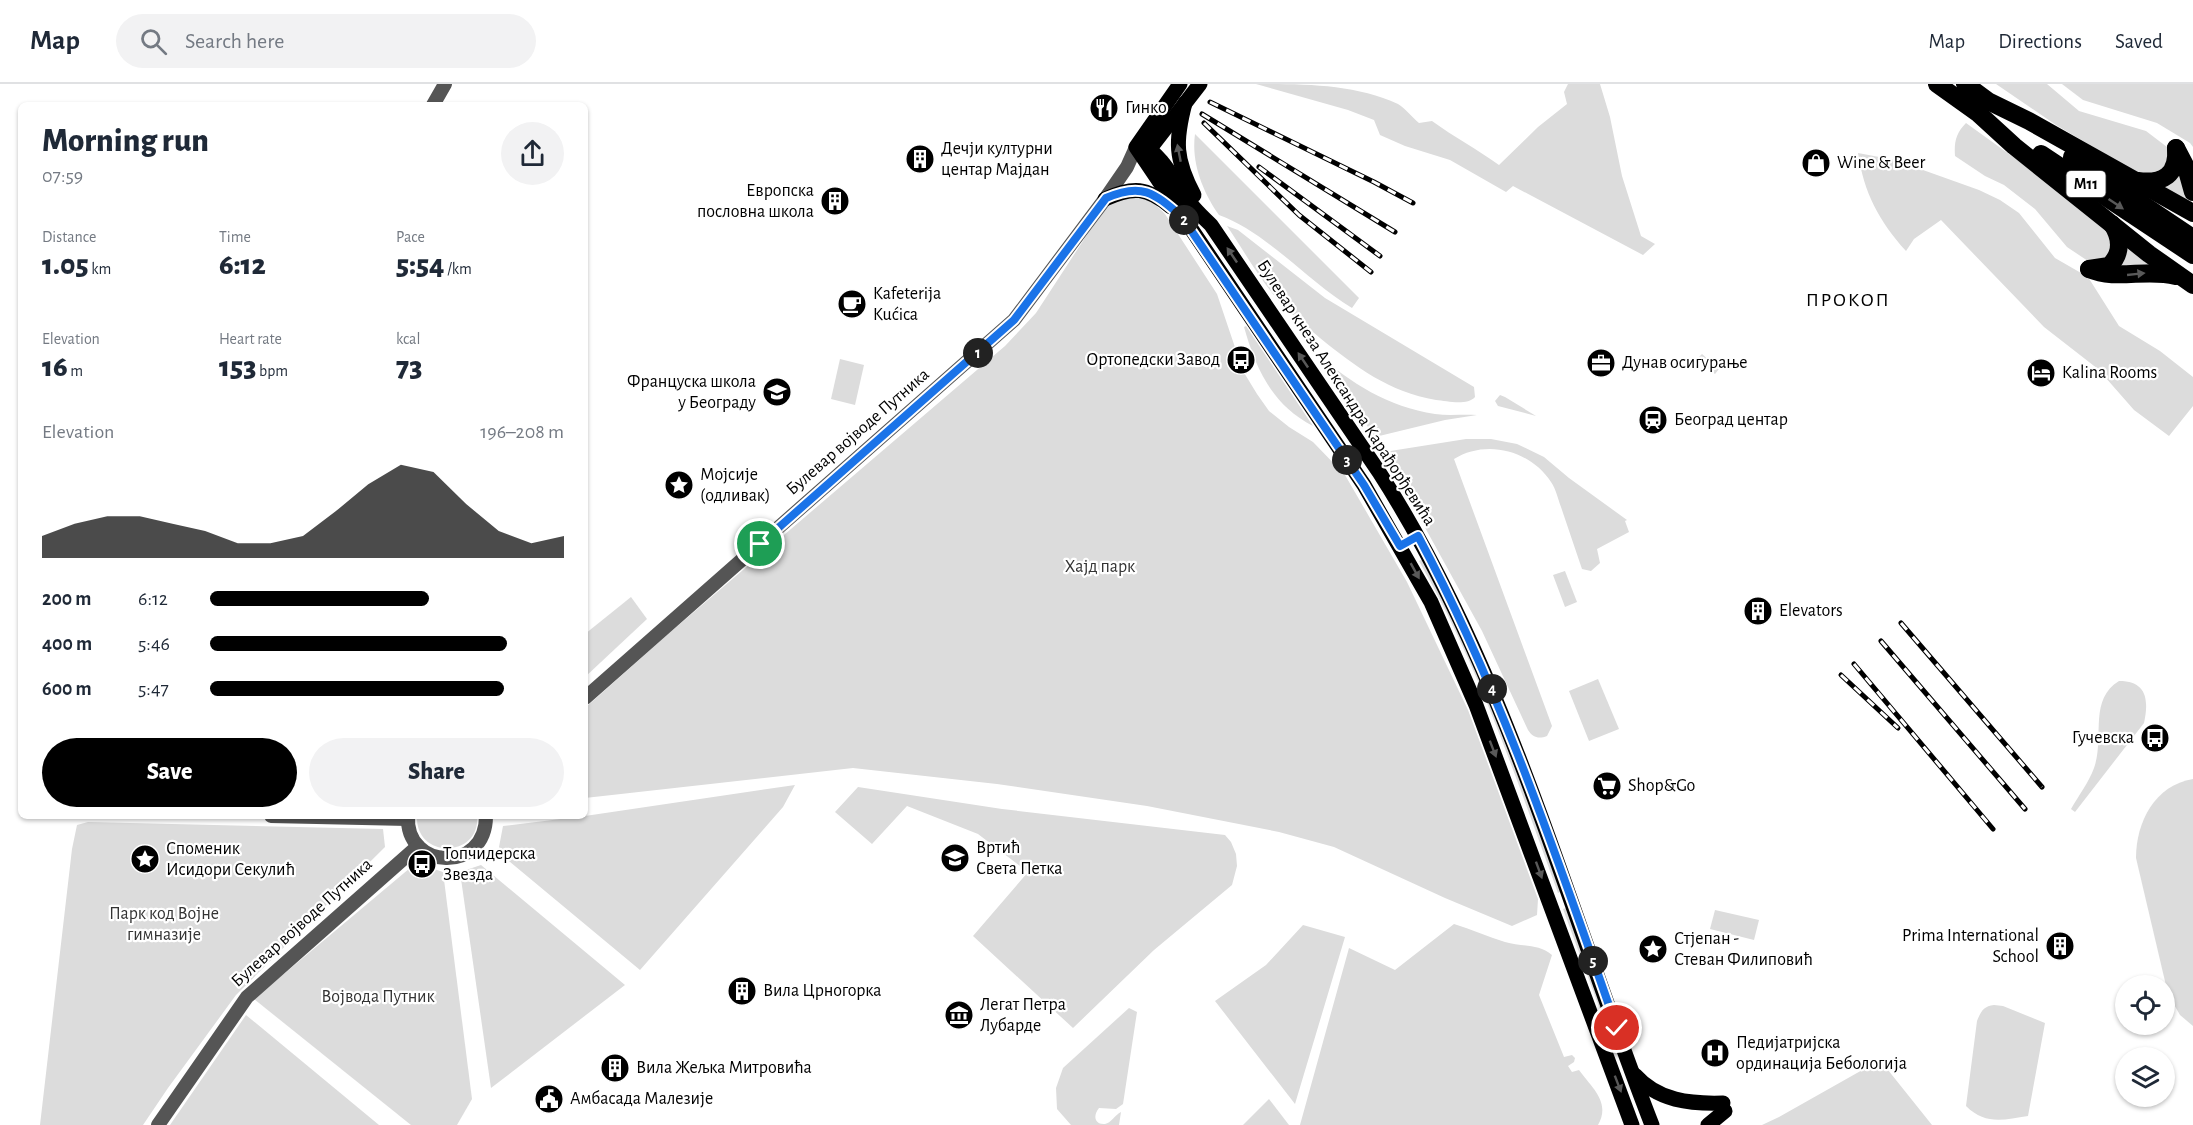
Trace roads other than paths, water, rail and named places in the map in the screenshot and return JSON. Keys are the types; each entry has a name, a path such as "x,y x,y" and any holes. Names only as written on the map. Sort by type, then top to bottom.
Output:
{"highway":[{"name":"M11","path":"1942,88 1976,100 2193,238"},
{"name":"M11","path":"1976,100 2193,255"},
{"path":"1976,100 2138,181 2193,213"},
{"path":"1976,100 2014,146 2188,282"},
{"path":"2138,181 2153,182 2165,178 2174,165 2176,148 2186,167 2193,192"},
{"path":"2112,224 2119,240 2117,256 2109,266 2089,269 2114,276 2150,273 2188,282"}],"main road":[{"name":"Булевар војводе Путника","path":"1142,149 1180,84"},
{"name":"Булевар војводе Путника","path":"1142,149 1200,84"},
{"path":"1185,103 1177,147 1190,187 1211,225"},
{"name":"Булевар кнеза Александра Карађорђевића","path":"1142,149 1182,217 1364,485 1400,546 1447,635 1476,705 1632,1125"},
{"name":"Булевар кнеза Александра Карађорђевића","path":"1142,149 1160,159 1192,206 1211,225 1379,472 1418,536 1466,628 1496,698 1652,1125"},
{"path":"1106,198 1120,192 1140,190 1156,196 1182,217"},
{"path":"1400,546 1418,536"},
{"path":"1633,1073 1649,1088 1676,1100 1724,1107 1708,1125"}],"street":[{"path":"435,102 446,84"},
{"name":"Булевар војводе Путника","path":"588,695 1005,328 1020,312 1142,149"},
{"path":"408,819 409,830 418,846 429,855 453,859 476,847 482,838 486,819"},
{"name":"Булевар војводе Путника","path":"158,1125 247,997 418,846"}],"railway":[{"path":"1210,102 1413,203"},
{"path":"1202,114 1395,232"},
{"path":"1204,123 1299,215 1371,272"},
{"path":"1259,167 1380,256"},
{"path":"1901,623 2042,787"},
{"path":"1881,641 2025,809"},
{"path":"1854,664 1993,829"},
{"path":"1841,675 1898,728"}],"place":[{"name":"Гинко","path":"1104,108"},
{"name":"Дечји културни центар Мајдан","path":"920,159"},
{"name":"Wine & Beer","path":"1816,163"},
{"name":"Европска пословна школа","path":"835,201"},
{"name":"Kafeterija Kućica","path":"852,304"},
{"name":"Ортопедски Завод","path":"1241,360"},
{"name":"Дунав осигурање","path":"1601,363"},
{"name":"Kalina Rooms","path":"2041,373"},
{"name":"Француска школа у Београду","path":"777,392"},
{"name":"Београд центар","path":"1653,420"},
{"name":"Мојсије (одливак)","path":"679,485"},
{"name":"Elevators","path":"1758,611"},
{"name":"Гучевска","path":"2155,738"},
{"name":"Shop&Go","path":"1607,786"},
{"name":"Вртић Света Петка","path":"955,858"},
{"name":"Споменик Исидори Секулић","path":"145,859"},
{"name":"Топчидерска Звезда","path":"422,864"},
{"name":"Prima International School","path":"2060,946"},
{"name":"Стјепан - Стеван Филиповић","path":"1653,949"},
{"name":"Вила Црногорка","path":"742,991"},
{"name":"Легат Петра Лубарде","path":"959,1015"},
{"name":"Педијатријска ординација Бебологија","path":"1715,1053"},
{"name":"Вила Жељка Митровића","path":"615,1068"},
{"name":"Амбасада Малезије","path":"549,1099"}],"district":[{"name":"ПРОКОП","path":"1848,300"}],"park label":[{"name":"Хајд парк","path":"1100,567"},
{"name":"Парк код Војне гимназије","path":"164,924"},
{"name":"Војвода Путник","path":"378,997"}]}
